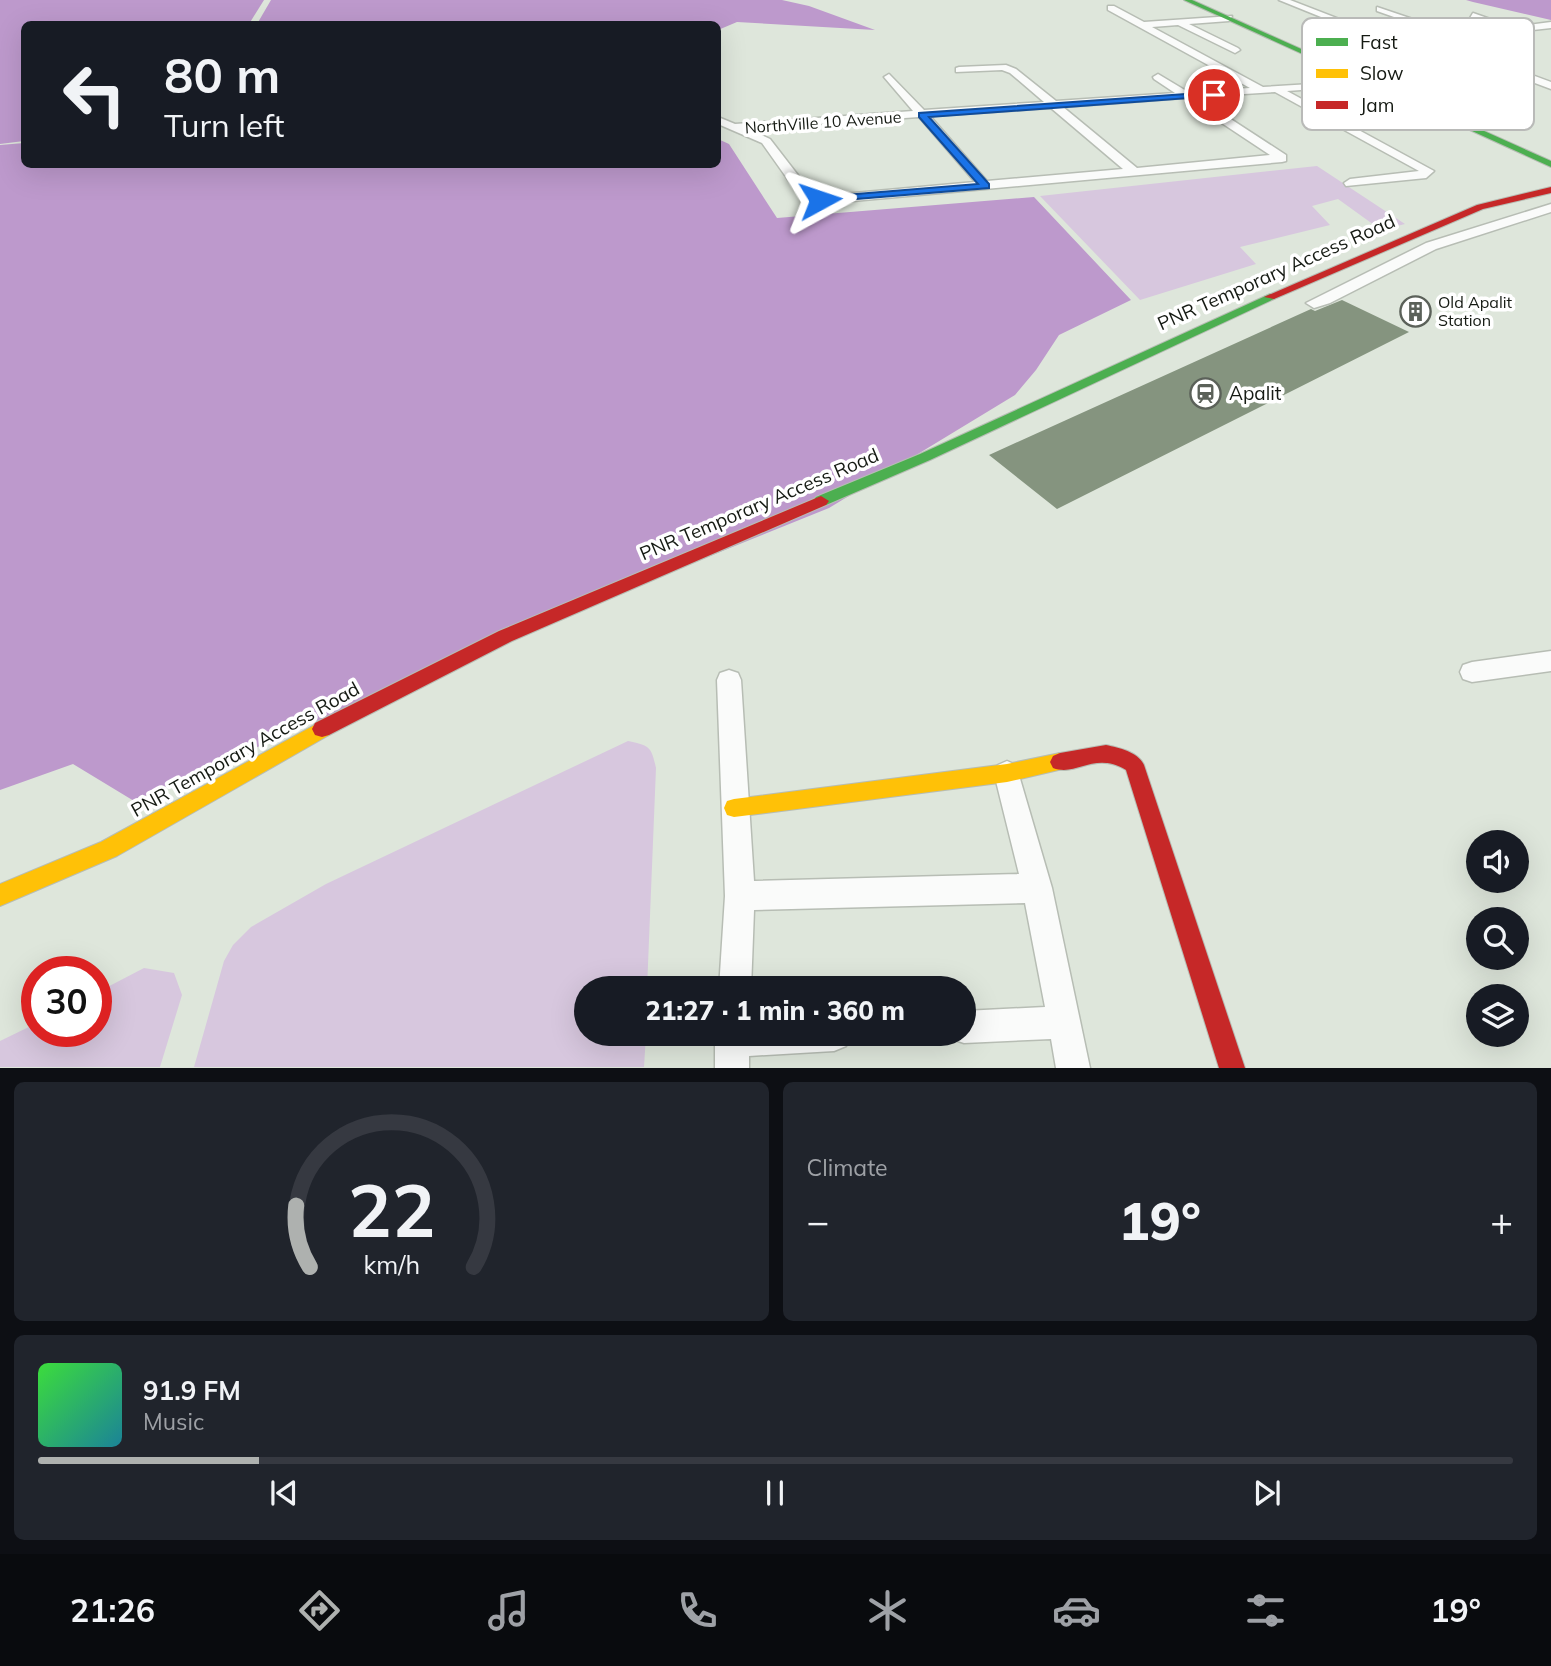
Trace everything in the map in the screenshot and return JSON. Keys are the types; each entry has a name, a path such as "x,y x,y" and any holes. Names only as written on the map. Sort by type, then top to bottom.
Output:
{"street":[{"path":"1187,0 1302,50"},
{"path":"1283,0 1329,18"},
{"path":"1111,8 1264,91"},
{"path":"1380,9 1405,18"},
{"path":"1473,16 1479,18"},
{"path":"1143,25 1229,18"},
{"path":"1179,22 1235,50"},
{"path":"959,70 1008,68 1136,173"},
{"path":"889,77 985,186"},
{"path":"721,121 766,141 811,199 1136,173 1282,158 1158,77"},
{"path":"1534,80 1551,86"},
{"name":"NorthVille 10 Avenue","path":"734,127 1302,88"},
{"path":"1277,90 1302,103"},
{"path":"1350,183 1426,174 1428,171 1352,130"},
{"path":"1477,130 1551,164"},
{"name":"PNR Temporary Access Road","path":"0,895 109,849 390,691 658,569 925,457 1380,248 1480,207 1551,190"},
{"path":"1314,303 1351,287 1392,263 1465,231 1551,208"},
{"path":"1472,673 1551,661"},
{"path":"729,680 740,896 736,976"},
{"path":"734,808 1007,773 1106,752 1119,755 1134,765 1232,1068"},
{"path":"1007,773 1037,888 1073,1068"},
{"path":"740,896 1037,888"},
{"path":"976,1026 1065,1022"}],"shaded area":[{"path":"0,0 264,0 251,21 21,21 21,141 0,144"},
{"path":"271,0 782,0 809,6 875,30 737,22 721,29 721,21 259,21"},
{"path":"1466,0 1551,0 1551,20 1473,2"},
{"path":"721,140 729,144 777,218 1034,197 1131,300 1059,335 1036,370 1015,395 829,508 506,638 134,801 73,764 0,790 0,145 21,143 21,168 721,168"},
{"path":"1317,166 1405,224 1381,230 1338,199 1312,206 1330,225 1240,247 1256,264 1140,300 1040,196"},
{"path":"628,741 648,748 656,768 648,976 574,976 574,1046 645,1046 644,1067 194,1067 224,961 233,945 251,927 326,884"},
{"path":"144,968 174,973 182,995 160,1067 0,1067 0,1041 21,1031 21,1047 112,1047 112,985"}],"building":[{"name":"Apalit","path":"1342,300 1409,332 1057,509 989,455 1311,309 1315,311"}],"traffic: fast":[{"path":"1187,0 1302,52"},
{"path":"1476,130 1551,164"},
{"path":"821,501 925,457 1270,297"}],"traffic: slow":[{"path":"0,895 109,849 322,729"},
{"path":"734,808 1007,773 1060,762"}],"traffic: jam":[{"path":"1270,297 1480,207 1551,190"},
{"path":"322,729 505,636 821,501"},
{"path":"1060,762 1106,754 1134,765 1232,1068"}],"place":[{"name":"Old Apalit Station","path":"1415,311"},
{"name":"Apalit","path":"1206,393"}],"route":[{"path":"820,200 985,186 922,115 1214,95"}]}
